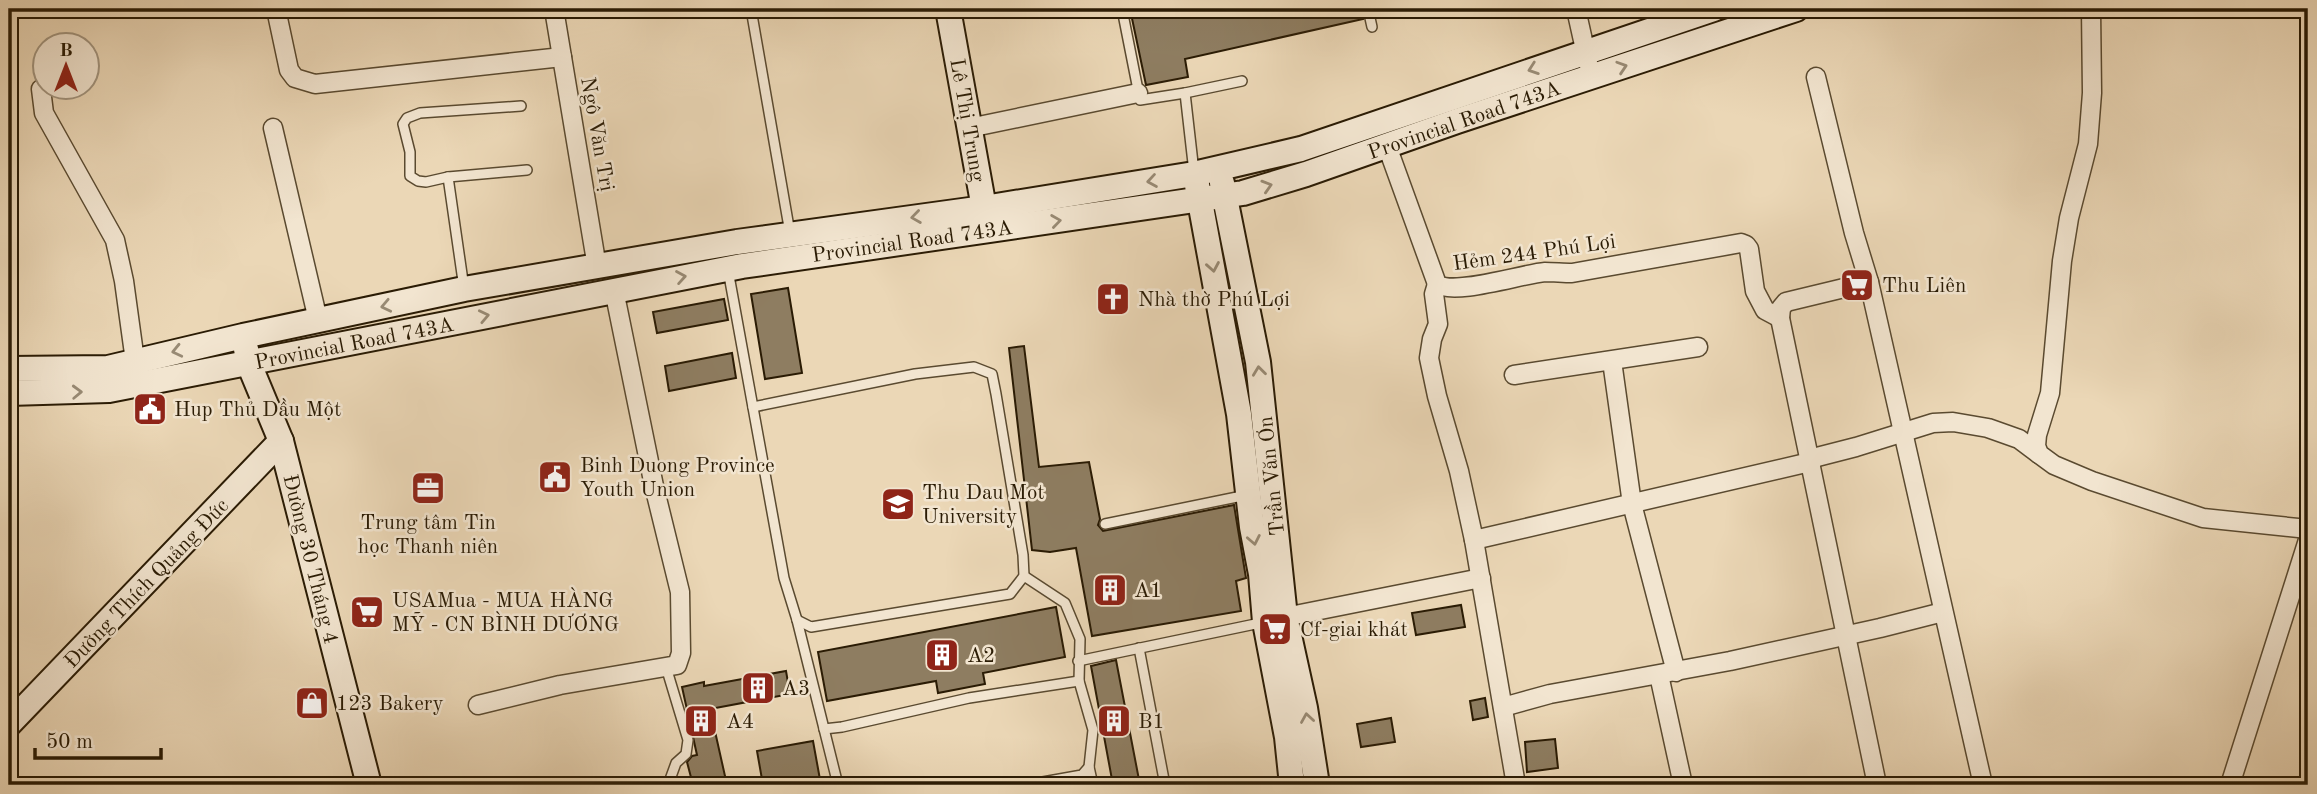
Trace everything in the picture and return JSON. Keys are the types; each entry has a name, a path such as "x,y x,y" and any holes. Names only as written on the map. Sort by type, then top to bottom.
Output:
{"main road":[{"name":"Lê Thị Trung","path":"947,9 986,219"},
{"name":"Provincial Road 743A","path":"9,393 109,390 986,219 1194,174 1301,149 1714,9"},
{"name":"Provincial Road 743A","path":"9,369 107,368 464,289 737,242 790,235 1200,200 1243,193 1796,9"},
{"name":"Trần Văn Ơn","path":"1219,168 1258,362 1275,619 1292,785"},
{"name":"Trần Văn Ơn","path":"1194,174 1239,414 1252,527 1261,574 1305,709 1317,785"},
{"name":"Đường 30 Tháng 4","path":"243,336 249,364 282,441 369,785"},
{"name":"Đường Thích Quảng Đức","path":"9,724 282,441"}],"street":[{"path":"276,9 289,70 295,78 315,84 562,57"},
{"name":"Ngô Văn Trị","path":"554,9 597,267"},
{"path":"1576,9 1584,52 1592,76"},
{"path":"2039,454 2036,446 2037,435 2050,393 2067,229 2088,144 2092,93 2091,9"},
{"path":"1816,76 1854,233 1869,282 1983,785"},
{"path":"969,128 1138,93"},
{"path":"43,102 44,113 116,240 135,361"},
{"path":"273,128 318,320"},
{"name":"Hẻm 244 Phú Lợi","path":"1387,146 1437,284 1442,288 1460,288 1546,272 1572,273 1741,243 1749,249 1755,291 1765,310 1780,318"},
{"path":"1869,282 1786,302 1781,308 1780,318 1877,785"},
{"path":"1437,284 1434,294 1438,324 1429,358 1474,540 1516,785"},
{"path":"478,705 561,685 677,665 681,653 680,592 654,486 614,290"},
{"path":"1514,376 1698,347"},
{"path":"1612,360 1632,504 1667,674 1683,785"},
{"path":"1474,540 1810,462 1817,457 1933,423 1953,422 2019,439 2054,465 2092,481 2203,518 2308,529"},
{"path":"2230,785 2308,540"},
{"path":"1275,619 1481,578"},
{"path":"1503,707 1550,694 1667,674 1943,612"}],"lane":[{"path":"751,9 790,235"},
{"path":"1122,9 1140,100 1242,81"},
{"path":"1368,9 1372,27"},
{"path":"1185,93 1194,174"},
{"path":"521,106 420,113 407,118 404,124 410,152 410,176 418,181 527,170"},
{"path":"447,177 464,289"},
{"path":"728,269 785,578 838,785"},
{"path":"753,407 915,374 974,367 992,374 1023,555 1024,576 1010,594 811,627 797,620"},
{"path":"1105,524 1249,495"},
{"path":"1024,576 1065,603 1080,639 1079,681 1093,730 1089,767 1093,785"},
{"path":"1078,661 1275,619"},
{"path":"1139,648 1165,785"},
{"path":"666,667 688,740 686,754 676,763 668,785"},
{"path":"824,729 969,698 1079,681"},
{"path":"1026,785 1082,775 1089,767"}],"building":[{"path":"1130,9 1361,9 1363,19 1185,59 1188,77 1146,85"},
{"path":"788,288 802,373 765,379 751,294"},
{"path":"724,299 728,320 657,333 653,312"},
{"path":"1024,346 1039,467 1089,462 1100,519 1098,525 1103,531 1234,505 1246,578 1236,581 1241,611 1092,636 1076,548 1050,552 1032,550 1009,348"},
{"path":"732,353 736,378 669,391 665,366"},
{"path":"1461,605 1465,627 1416,635 1412,613"},
{"name":"A2","path":"1056,607 1065,657 983,673 985,684 938,693 936,681 827,701 818,652"},
{"name":"B1","path":"1116,660 1140,785 1113,785 1091,666"},
{"path":"786,671 790,694 710,709 727,785 693,785 687,762 697,755 682,687 704,682 704,686"},
{"path":"1485,698 1488,717 1473,720 1470,701"},
{"path":"1391,718 1395,742 1361,747 1357,724"},
{"path":"1555,739 1558,768 1527,772 1525,742"},
{"path":"813,741 821,785 763,785 757,751"}],"place":[{"name":"Thu Liên","path":"1857,285"},
{"name":"Nhà thờ Phú Lợi","path":"1113,299"},
{"name":"Hup Thủ Dầu Một","path":"150,409"},
{"name":"Binh Duong Province Youth Union","path":"555,477"},
{"name":"Trung tâm Tin học Thanh niên","path":"428,488"},
{"name":"Thu Dau Mot University","path":"898,504"},
{"name":"A1","path":"1110,590"},
{"name":"USAMua - MUA HÀNG MỸ - CN BÌNH DƯƠNG","path":"367,612"},
{"name":"Cf-giai khát","path":"1275,629"},
{"name":"A2","path":"942,655"},
{"name":"A3","path":"758,688"},
{"name":"123 Bakery","path":"312,703"},
{"name":"A4","path":"701,721"},
{"name":"B1","path":"1114,721"}]}
